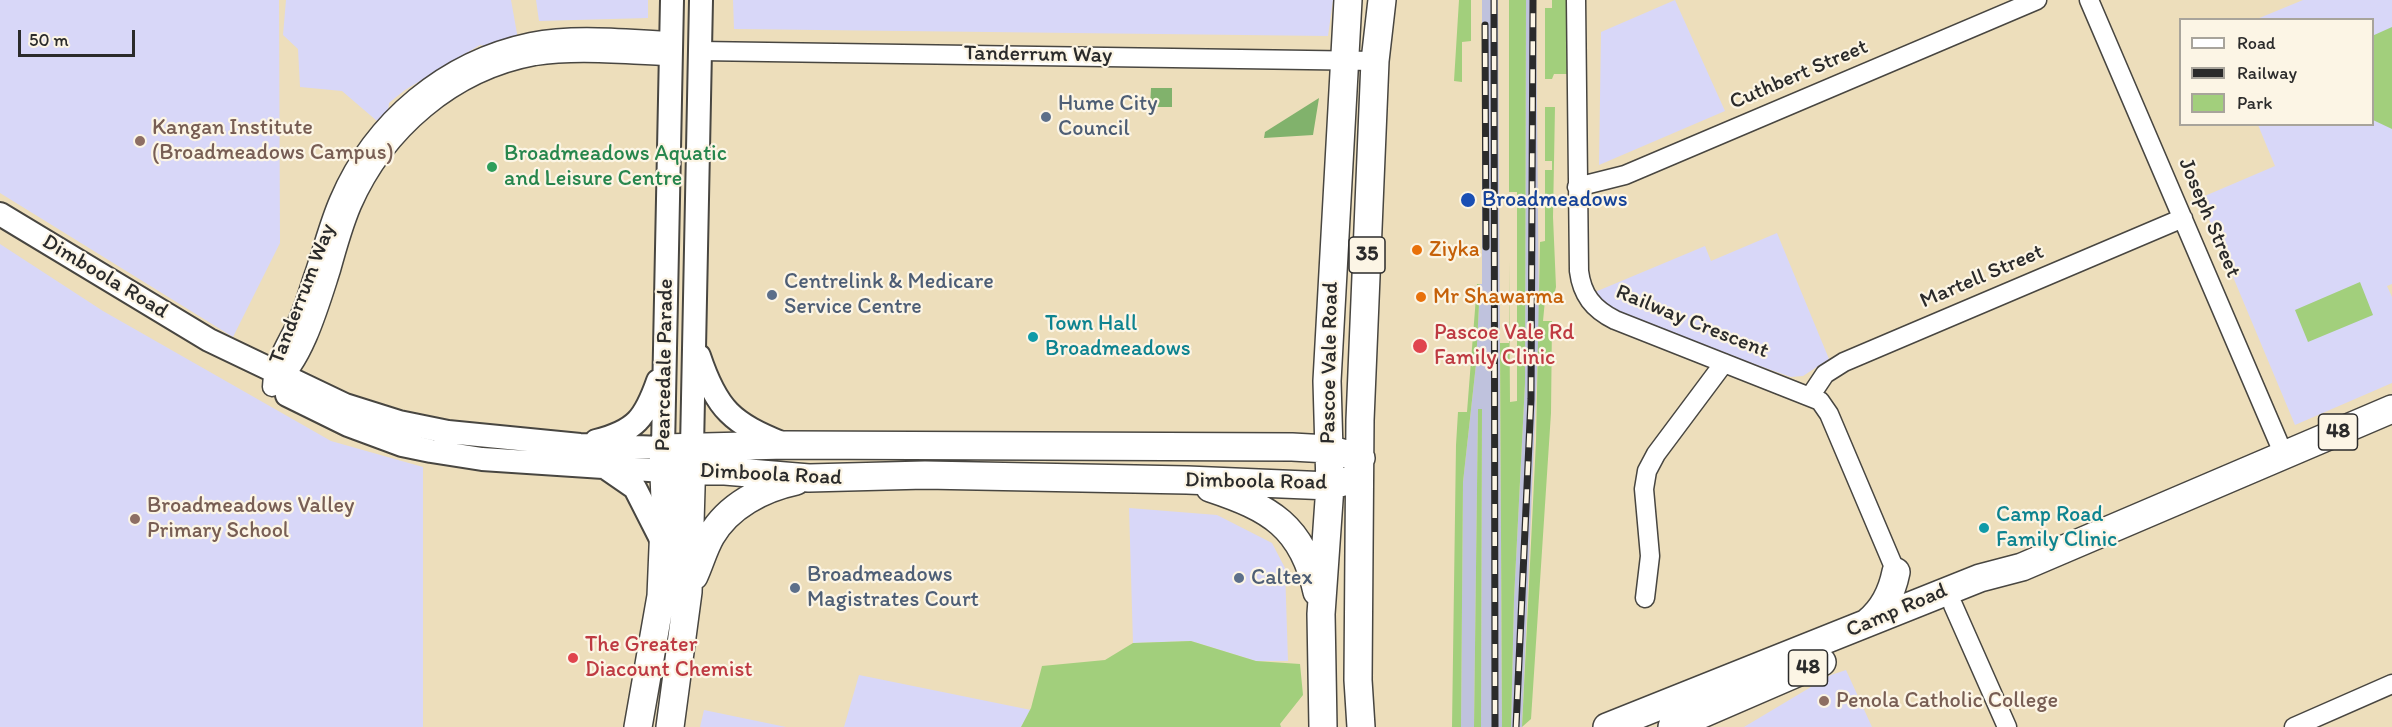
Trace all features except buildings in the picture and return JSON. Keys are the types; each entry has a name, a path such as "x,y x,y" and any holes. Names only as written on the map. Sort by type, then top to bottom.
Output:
{"main road":[{"name":"Pascoe Vale Road","path":"1323,727 1321,614 1330,486 1327,370 1348,0"},
{"name":"Pascoe Vale Road","path":"1361,727 1358,680 1360,420 1375,61 1382,0"},
{"name":"Camp Road","path":"1672,727 1949,598 1980,578 2022,567 2392,409"},
{"name":"Dimboola Road","path":"663,460 692,459 786,445 1328,448 1361,467 1330,486 1186,480 925,476 809,478 746,472 692,459"},
{"name":"Pearcedale Parade","path":"653,725 688,592 692,459"},
{"name":"Pearcedale Parade","path":"653,725 664,546 663,460"},
{"path":"688,592 711,536 730,514 757,494 777,485 809,478"},
{"path":"1186,480 1262,510 1287,526 1307,558 1321,614"},
{"path":"1896,572 1912,589 1949,598"},
{"path":"1865,625 1883,606 1893,588 1896,572"},
{"name":"Camp Road","path":"1607,727 1865,625 1949,598"}],"street":[{"name":"Pearcedale Parade","path":"663,460 672,0"},
{"name":"Pearcedale Parade","path":"692,459 701,0"},
{"name":"Railway Crescent","path":"1576,0 1578,271 1587,299 1595,308 1615,320 1811,395 1820,401 1829,414 1896,572"},
{"name":"Cuthbert Street","path":"1577,187 1593,185 1625,175 2037,0"},
{"name":"Joseph Street","path":"2089,0 2284,455"},
{"name":"Tanderrum Way","path":"276,378 297,357 312,322 352,205 382,154 398,132 414,117 471,78 534,56 671,49 1375,61"},
{"name":"Dimboola Road","path":"0,214 209,340 240,368 276,378 447,443 606,468 663,460"},
{"name":"Martell Street","path":"1811,395 1825,374 1844,362 2183,218"},
{"path":"694,343 715,397 726,411 750,430 786,445"},
{"path":"1645,598 1650,556 1644,489 1647,471 1656,454 1724,363"},
{"path":"580,445 620,434 638,422 649,406 663,368"},
{"name":"Dimboola Road","path":"447,443 580,445 663,460"},
{"path":"606,468 635,488 664,546"},
{"path":"1949,598 2007,727"},
{"path":"2294,727 2392,684"}],"shaded area":[{"name":"Kangan Institute (Broadmeadows Campus)","path":"0,0 279,0 280,243 233,337 0,193"},
{"path":"286,0 511,0 518,39 494,48 480,45 405,90 389,103 388,112 377,121 342,91 300,87 298,49 283,35"},
{"path":"536,0 648,0 648,18 539,21"},
{"path":"733,0 1333,0 1328,36 734,29"},
{"path":"1482,0 1498,0 1502,727 1481,727 1482,410 1478,409 1474,727 1461,727 1463,482 1476,364 1480,284 1482,284"},
{"path":"1526,0 1536,0 1539,323 1522,727 1511,727 1514,599 1525,383"},
{"path":"1675,0 1725,111 1599,165 1601,32"},
{"path":"2303,0 2392,0 2392,284 2387,286 2392,297 2392,383 2295,425 2200,198 2275,166 2258,126 2374,126 2374,18 2259,18"},
{"path":"1777,233 1829,359 1803,376 1791,377 1754,364 1611,308 1595,292 1705,246 1711,261"},
{"path":"0,244 103,311 331,441 423,467 423,727 0,727"},
{"path":"1129,508 1217,515 1272,543 1285,568 1288,661 1256,661 1191,641 1133,643"},
{"name":"Penola Catholic College","path":"1846,670 1872,727 1744,727 1831,675"},
{"path":"859,675 1031,710 1021,727 844,727"},
{"path":"704,710 786,727 700,727"}],"green space":[{"path":"1459,0 1471,0 1471,41 1462,42 1462,82 1454,81"},
{"path":"1509,0 1526,0 1525,383 1514,599 1511,727 1502,727 1500,343 1509,343 1509,260 1510,402 1517,401 1517,192 1509,192"},
{"path":"1552,0 1568,0 1567,74 1554,74 1552,79 1545,79 1545,8 1552,8"},
{"path":"2392,27 2392,129 2374,120 2374,35"},
{"path":"1151,88 1172,88 1172,107 1150,107"},
{"path":"1319,98 1313,135 1264,138 1265,132"},
{"path":"1545,107 1555,107 1553,217 1556,287 1553,300 1545,300 1543,321 1552,321 1551,413 1531,719 1522,727 1536,441 1540,242 1545,241 1545,170 1552,170 1552,161 1545,161"},
{"path":"2360,282 2373,315 2308,342 2295,310"},
{"path":"1477,284 1480,284 1476,364 1463,482 1461,727 1452,727 1456,445 1458,412 1467,412"},
{"path":"1478,409 1482,409 1481,727 1474,727"},
{"path":"1191,641 1256,661 1300,664 1303,695 1280,724 1281,727 1021,727 1031,708 1042,666 1105,660 1133,643"}],"railway":[{"path":"1494,0 1495,727"},
{"path":"1516,727 1531,399 1533,0"},
{"path":"1485,25 1486,247"}],"place":[{"name":"Hume City Council","path":"1046,117"},
{"name":"Kangan Institute (Broadmeadows Campus)","path":"140,141"},
{"name":"Broadmeadows Aquatic and Leisure Centre","path":"492,167"},
{"name":"Broadmeadows","path":"1468,200"},
{"name":"Ziyka","path":"1417,250"},
{"name":"Centrelink & Medicare Service Centre","path":"772,295"},
{"name":"Mr Shawarma","path":"1421,297"},
{"name":"Town Hall Broadmeadows","path":"1033,337"},
{"name":"Pascoe Vale Rd Family Clinic","path":"1420,346"},
{"name":"Broadmeadows Valley Primary School","path":"135,519"},
{"name":"Camp Road Family Clinic","path":"1984,528"},
{"name":"Caltex","path":"1239,578"},
{"name":"Broadmeadows Magistrates Court","path":"795,588"},
{"name":"The Greater Diacount Chemist","path":"573,658"},
{"name":"Penola Catholic College","path":"1824,701"}]}
